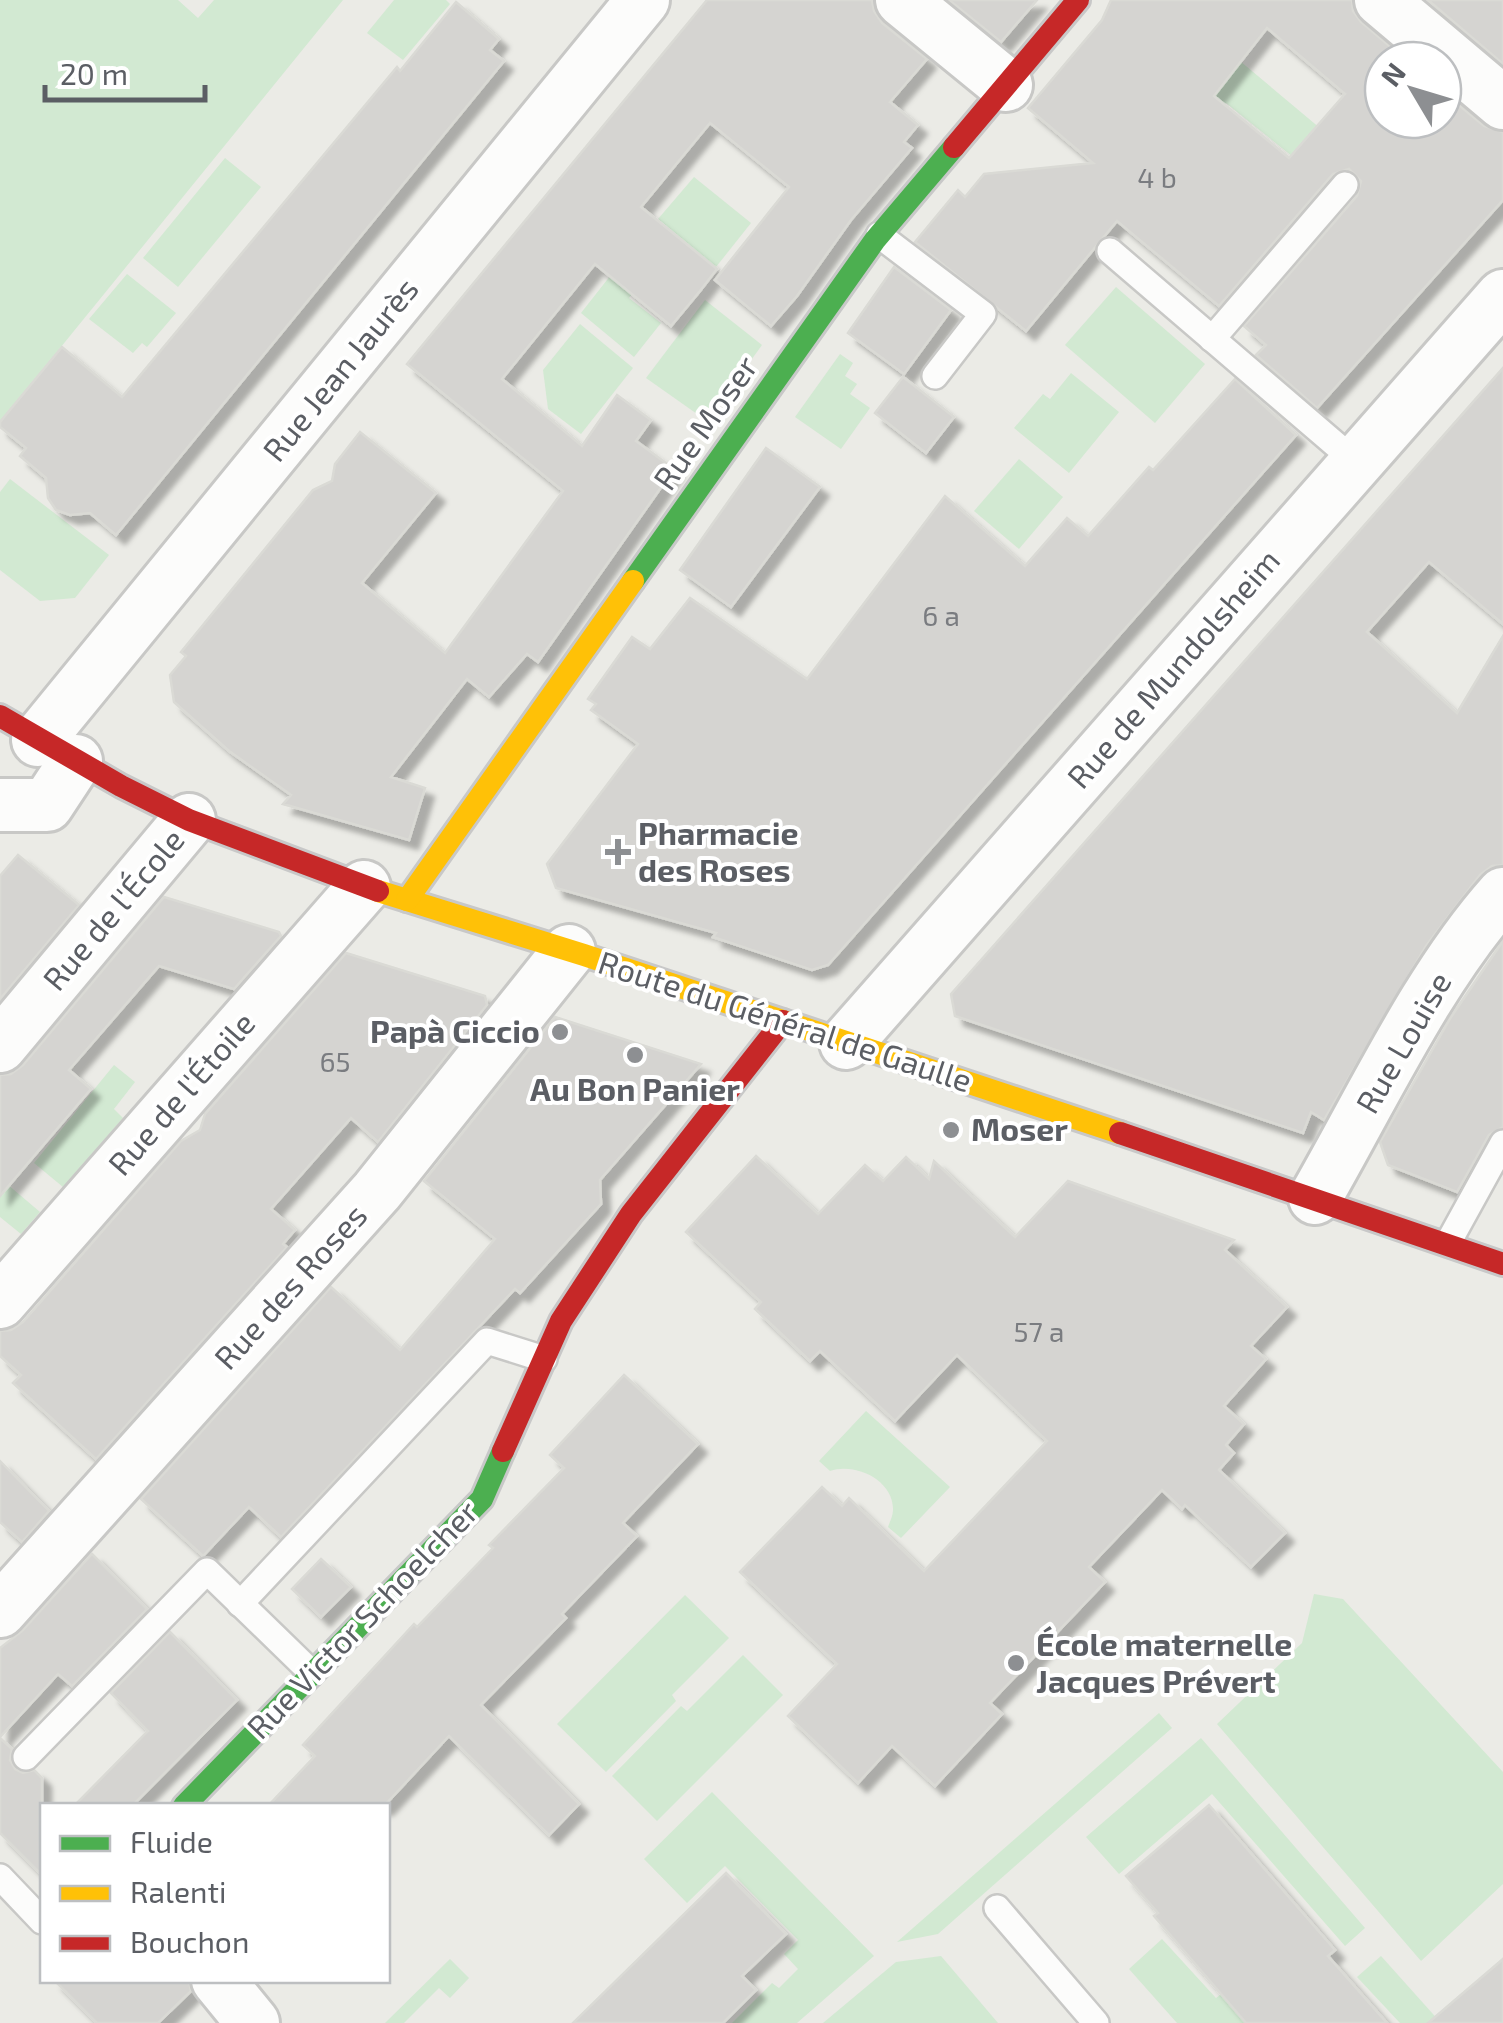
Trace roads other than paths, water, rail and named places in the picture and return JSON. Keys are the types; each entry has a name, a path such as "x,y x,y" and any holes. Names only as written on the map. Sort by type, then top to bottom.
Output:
{"street":[{"name":"Rue Jean Jaurès","path":"38,739 643,0"},
{"path":"902,0 1006,85"},
{"name":"Rue Moser","path":"386,894 879,235 1078,0"},
{"path":"1381,0 1503,104"},
{"name":"Rue de Mundolsheim","path":"846,1042 1503,296"},
{"path":"0,805 47,805 38,739"},
{"name":"Route du Général de Gaulle","path":"38,739 188,820 386,894 846,1042 1503,1264"},
{"name":"Rue de l'École","path":"0,1046 188,820"},
{"name":"Rue de l'Étoile","path":"0,1302 386,894"},
{"name":"Rue Louise","path":"1315,1198 1446,968 1503,894"},
{"name":"Rue des Roses","path":"0,1611 377,1192 569,951"},
{"name":"Rue Victor Schoelcher","path":"187,1803 482,1499 561,1321 631,1214 782,1022"},
{"path":"220,1983 253,2023"}],"lane":[{"path":"1212,339 1345,185"},
{"path":"879,235 983,314 935,376"},
{"path":"1110,251 1356,462"},
{"path":"1448,1243 1503,1144"},
{"path":"240,1604 487,1341 544,1360"},
{"path":"26,1757 207,1571 312,1674"},
{"path":"0,1877 40,1919"},
{"path":"997,1908 1096,2023"}],"place":[{"name":"Pharmacie des Roses","path":"618,852"},
{"name":"Papà Ciccio","path":"560,1032"},
{"name":"Au Bon Panier","path":"635,1055"},
{"name":"Moser","path":"951,1130"},
{"name":"École maternelle Jacques Prévert","path":"1016,1663"}]}
